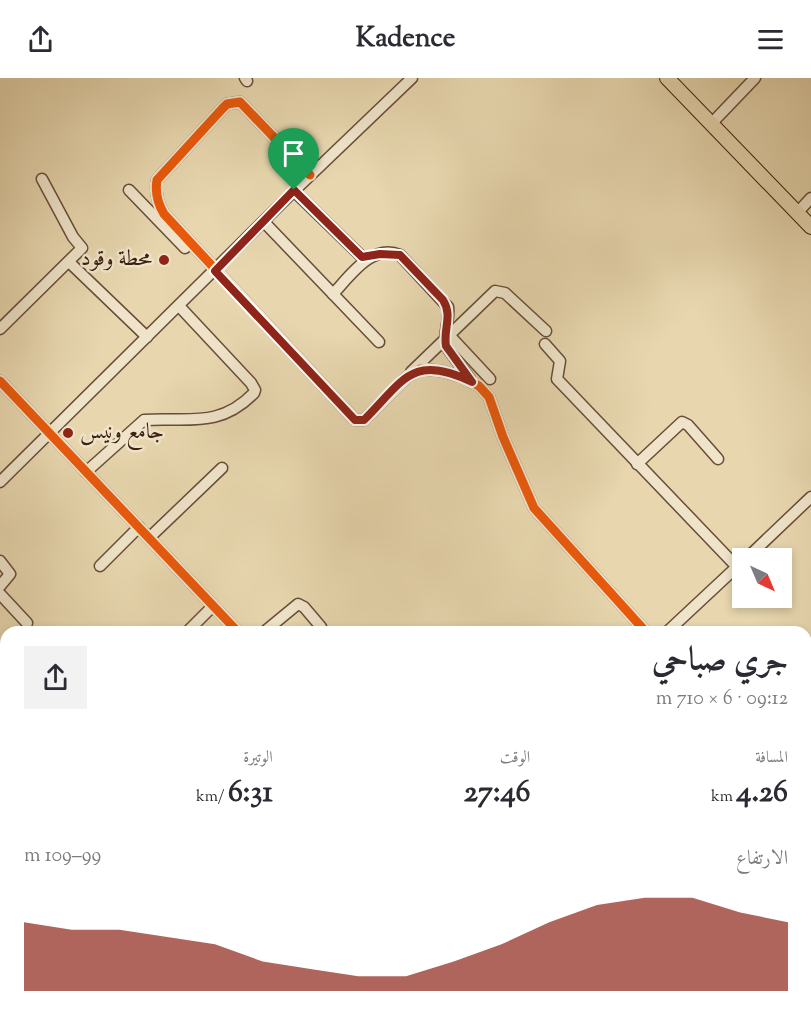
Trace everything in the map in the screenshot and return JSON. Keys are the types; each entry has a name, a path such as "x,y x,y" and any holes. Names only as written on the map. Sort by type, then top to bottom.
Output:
{"main road":[{"path":"666,78 811,227"}],"street":[{"path":"0,482 213,273 294,190 412,78"},
{"path":"711,124 755,78"},
{"path":"213,273 164,214 158,201 156,184 157,180 222,109 227,104 240,102 310,175"},
{"path":"0,329 51,276 82,248 73,237 42,179"},
{"path":"129,190 355,420 364,420 495,291 505,293 546,331"},
{"path":"294,190 362,257 368,258"},
{"path":"797,213 811,198"},
{"path":"264,222 379,342"},
{"path":"333,294 368,258 380,254 400,255 443,300 448,307 449,352 472,382 489,397 503,437 534,508 641,626"},
{"path":"69,262 147,337"},
{"path":"86,472 144,420 197,421 211,418 238,407 254,393 255,390 251,383 178,306"},
{"path":"447,337 490,379"},
{"path":"545,344 560,361 557,379 637,464 732,557"},
{"path":"406,377 420,369 428,369 442,371 472,382"},
{"path":"0,381 232,626"},
{"path":"637,464 682,422 688,425 718,459"},
{"path":"149,538 222,468"},
{"path":"757,548 811,496"},
{"path":"100,566 139,527"},
{"path":"0,561 10,574 0,586"},
{"path":"674,626 732,572"},
{"path":"0,594 27,622"},
{"path":"271,626 298,604 304,607 320,626"},
{"path":"194,626 213,606"}],"cycle path":[{"path":"310,175 240,102 227,104 157,180 157,193 164,214 355,420 364,420 407,377 420,369 442,371 462,377 479,386 489,397 503,437 534,508 641,626"},
{"path":"0,381 232,626"}],"place":[{"name":"محطة وقود","path":"164,260"},
{"name":"جامع ونيس","path":"68,433"}],"route":[{"path":"294,190 362,257 368,258 380,254 400,255 443,300 448,307 449,316 446,346 472,382 442,371 420,369 406,377 364,420 355,420 215,271 294,190"}]}
